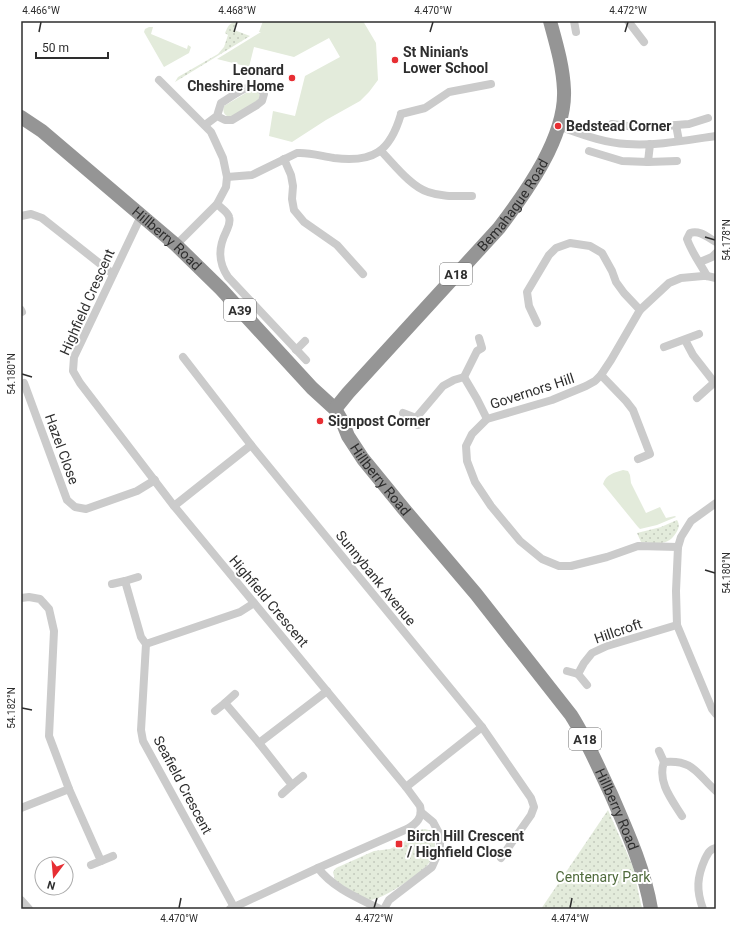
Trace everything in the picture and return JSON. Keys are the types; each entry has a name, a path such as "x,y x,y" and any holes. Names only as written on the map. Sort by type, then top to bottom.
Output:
{"highway":[{"name":"Bemahague Road","path":"336,409 348,393 499,228 515,207 539,168 553,141 562,114 564,90 560,60 550,21"},
{"name":"Hillberry Road","path":"21,117 42,131 176,245 221,289 312,388 336,409 348,436 363,459 476,594 562,703 579,728 599,768 637,857 648,893 651,909"}],"street":[{"path":"628,21 644,42"},
{"path":"159,80 211,132 223,158 227,177 226,187 216,204 176,245"},
{"path":"227,177 252,174 297,153 334,158 361,159 380,151 394,134 398,112 425,108 449,92 491,84"},
{"path":"205,125 217,116 221,103 247,88 254,86 260,88 264,94 262,101 257,106 232,120 225,120 217,116"},
{"path":"612,124 643,128 689,124 708,118"},
{"path":"676,125 679,141"},
{"path":"558,126 603,140 626,144 650,144 716,136"},
{"path":"648,162 650,144"},
{"path":"380,151 412,183 426,192 444,196 472,196"},
{"path":"589,151 622,161 677,161"},
{"path":"284,159 292,181 294,210 304,222 337,245 363,274"},
{"path":"216,204 227,213 230,219 230,224 220,247 222,267 228,277 306,360"},
{"path":"21,216 31,214 42,218 114,274"},
{"name":"Highfield Crescent","path":"141,216 74,357 73,371 80,383 174,506 406,787 420,806 421,812 433,822 440,835 440,849 432,867 389,900 384,909"},
{"path":"707,276 700,262 692,253 687,239 690,233 695,232 701,233 716,242"},
{"path":"537,323 529,306 527,292 549,255 556,248 570,243 590,246 602,253 616,282 640,310"},
{"path":"700,262 712,258 716,253"},
{"name":"Governors Hill","path":"678,547 638,546 607,558 571,566 559,566 542,559 520,541 491,506 475,482 467,461 466,446 472,434 487,419 552,400 595,381 611,360 640,310 669,283 681,278 707,276 716,278"},
{"path":"664,347 699,334"},
{"path":"403,413 417,422 443,386 464,377 477,351 484,349 479,338"},
{"path":"685,340 693,355 715,382 697,398"},
{"path":"296,350 305,341"},
{"name":"Sunnybank Avenue","path":"183,357 251,445 482,727 531,798 534,807 531,815 501,858"},
{"path":"601,375 633,410 650,454 638,459"},
{"path":"464,377 487,419"},
{"name":"Hazel Close","path":"24,383 66,500 75,506 86,509 137,491 155,480"},
{"path":"174,506 251,445"},
{"path":"716,503 691,521 681,537 678,547 676,591 677,625 712,709 716,714"},
{"path":"112,584 138,577"},
{"name":"Seafield Crescent","path":"125,581 141,637 146,644 141,730 143,741 232,908"},
{"path":"21,598 29,597 40,599 49,609 54,631 49,736 69,789 101,861"},
{"path":"146,644 240,612 254,602"},
{"name":"Hillcroft","path":"578,674 592,653 602,648 677,625"},
{"path":"567,671 578,674 587,685"},
{"path":"259,743 327,691"},
{"path":"215,711 235,694"},
{"path":"225,703 292,785"},
{"path":"406,787 482,727"},
{"path":"659,752 664,762 661,770 664,786 682,816"},
{"path":"664,762 676,761 688,765 696,770 716,791"},
{"path":"282,794 303,776"},
{"path":"21,808 69,789"},
{"path":"232,908 407,829 418,820 421,812"},
{"path":"703,909 698,887 699,873 708,853 713,848 716,848"},
{"path":"91,865 113,856"},
{"path":"318,868 323,875 344,890 380,909"},
{"path":"21,900 29,909"}],"green space":[{"path":"263,21 363,21 376,43 378,80 360,101 326,120 292,142 269,136 273,111 295,116 305,76 340,57 329,38 294,57 254,47 249,67 217,59 261,32 259,32"},
{"path":"233,23 236,23 234,30 250,36 175,82 178,77 218,54 224,47 228,35 225,33 227,28"},
{"path":"153,27 151,34 187,49 188,45 191,47 189,53 164,67 144,32 145,29"},
{"path":"251,90 257,91 260,95 258,101 231,117 226,115 223,110 224,106"},
{"path":"623,470 628,471 631,483 646,513 660,507 666,518 676,517 657,525 640,529 603,484 608,476"},
{"path":"677,520 679,525 678,530 669,540 661,543 641,542 637,533 661,527"},
{"name":"Centenary Park","path":"608,810 633,867 642,909 541,909"},
{"path":"425,829 432,831 435,839 433,856 429,863 419,873 392,891 376,899 370,900 362,898 335,880 333,872 336,868 374,851 390,849 412,837 419,830"}],"place":[{"name":"St Ninian's Lower School","path":"395,60"},
{"name":"Leonard Cheshire Home","path":"292,78"},
{"name":"Bedstead Corner","path":"558,126"},
{"name":"Signpost Corner","path":"320,421"},
{"name":"Birch Hill Crescent / Highfield Close","path":"399,844"}]}
